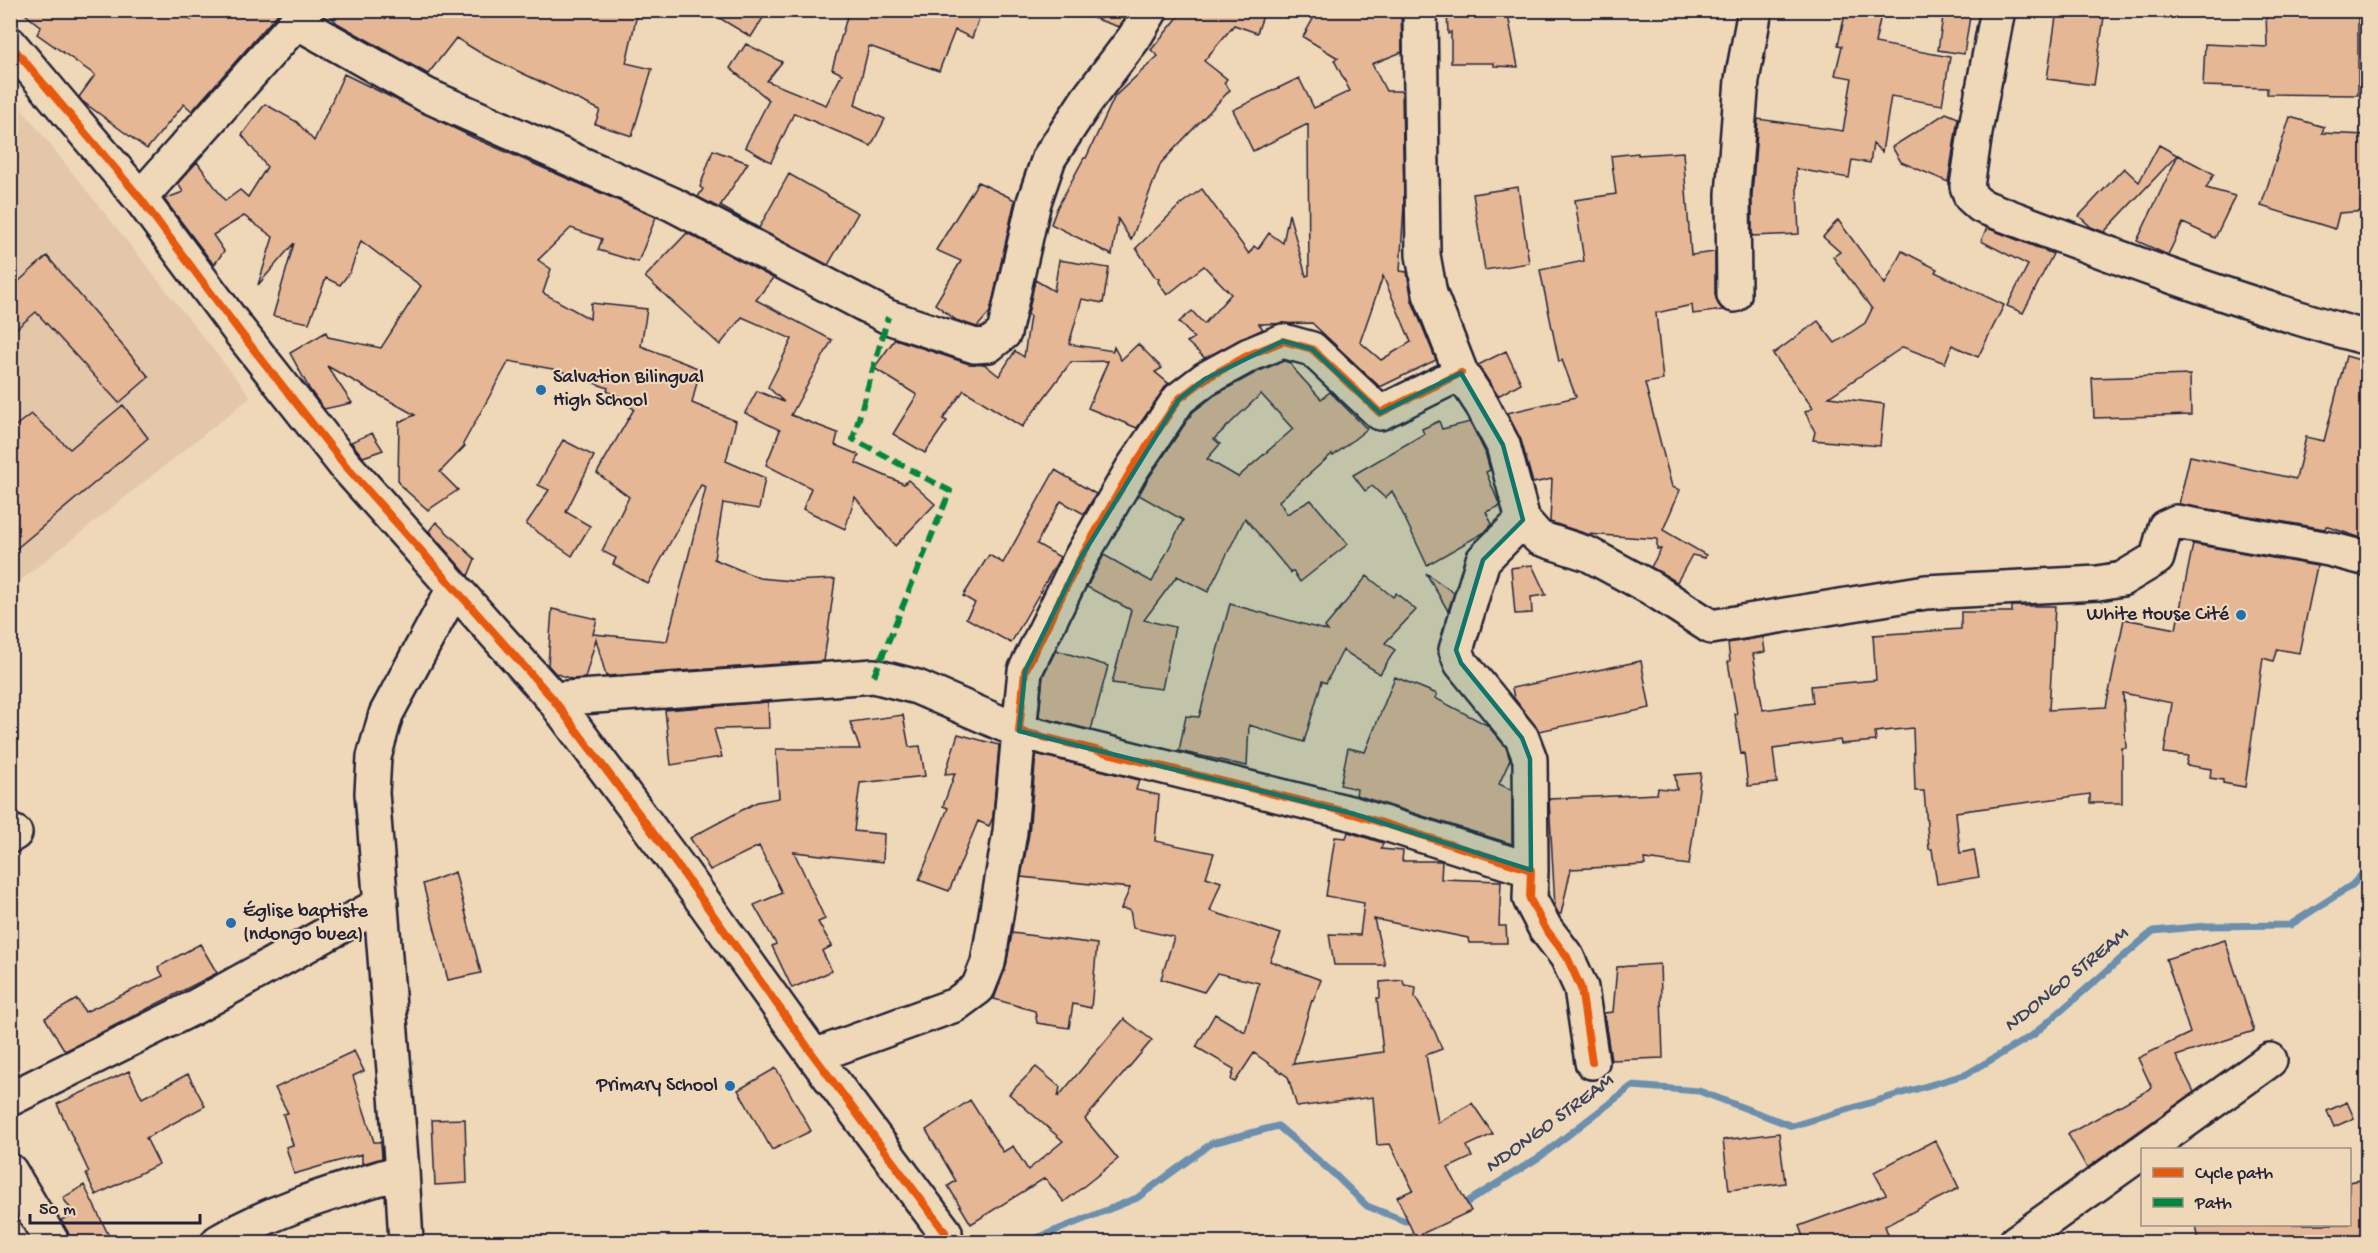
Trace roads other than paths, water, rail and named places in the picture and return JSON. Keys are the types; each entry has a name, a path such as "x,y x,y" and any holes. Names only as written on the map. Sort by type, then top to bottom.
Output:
{"street":[{"path":"140,198 302,16 426,95 672,204 888,317 975,346 989,345 1004,333 1034,202 1049,158 1087,100 1134,38 1151,10"},
{"path":"1420,10 1423,255 1430,294 1461,373 1482,405 1503,446 1523,519 1539,538 1588,554 1651,588 1711,627 1926,592 2098,583 2122,579 2157,558 2165,527 2176,522 2329,549 2367,559"},
{"path":"1734,295 1735,171 1742,80 1755,10"},
{"path":"1998,10 1967,186 1971,197 1981,206 2132,263 2302,320 2367,338"},
{"path":"10,44 140,198 240,332 344,464 453,590 553,699 945,1232"},
{"path":"814,1056 955,1005 978,988 988,963 1010,832 1025,671 1080,559 1132,469 1179,399 1205,379 1250,354 1283,341 1312,349 1380,413 1461,373"},
{"path":"1523,519 1483,560 1456,650 1461,663 1522,738 1530,759 1530,899 1545,928 1567,957 1581,988 1592,1062"},
{"path":"406,1242 372,793 374,757 386,714 453,590"},
{"path":"553,699 874,676 917,687 1019,731 1354,814 1531,870"},
{"path":"10,1099 191,1009 381,904"},
{"path":"2147,1148 2270,1060"},
{"path":"2016,1242 2141,1152"},
{"path":"10,1171 52,1242"},
{"path":"218,1242 293,1205 402,1171"}],"waterway":[{"name":"NDONGO STREAM","path":"1461,1206 1541,1156 1632,1086 1699,1091 1792,1126 1967,1074 2033,1035 2153,931 2206,926 2290,925 2352,885 2368,868"},
{"name":"NDONGO STREAM","path":"1027,1242 1137,1198 1212,1143 1278,1126 1333,1173 1367,1206 1405,1221 1415,1221"}],"place":[{"name":"Salvation Bilingual High School","path":"541,390"},
{"name":"White House Cité","path":"2241,615"},
{"name":"Église baptiste (ndongo buea)","path":"231,923"},
{"name":"Primary School","path":"730,1086"}]}
